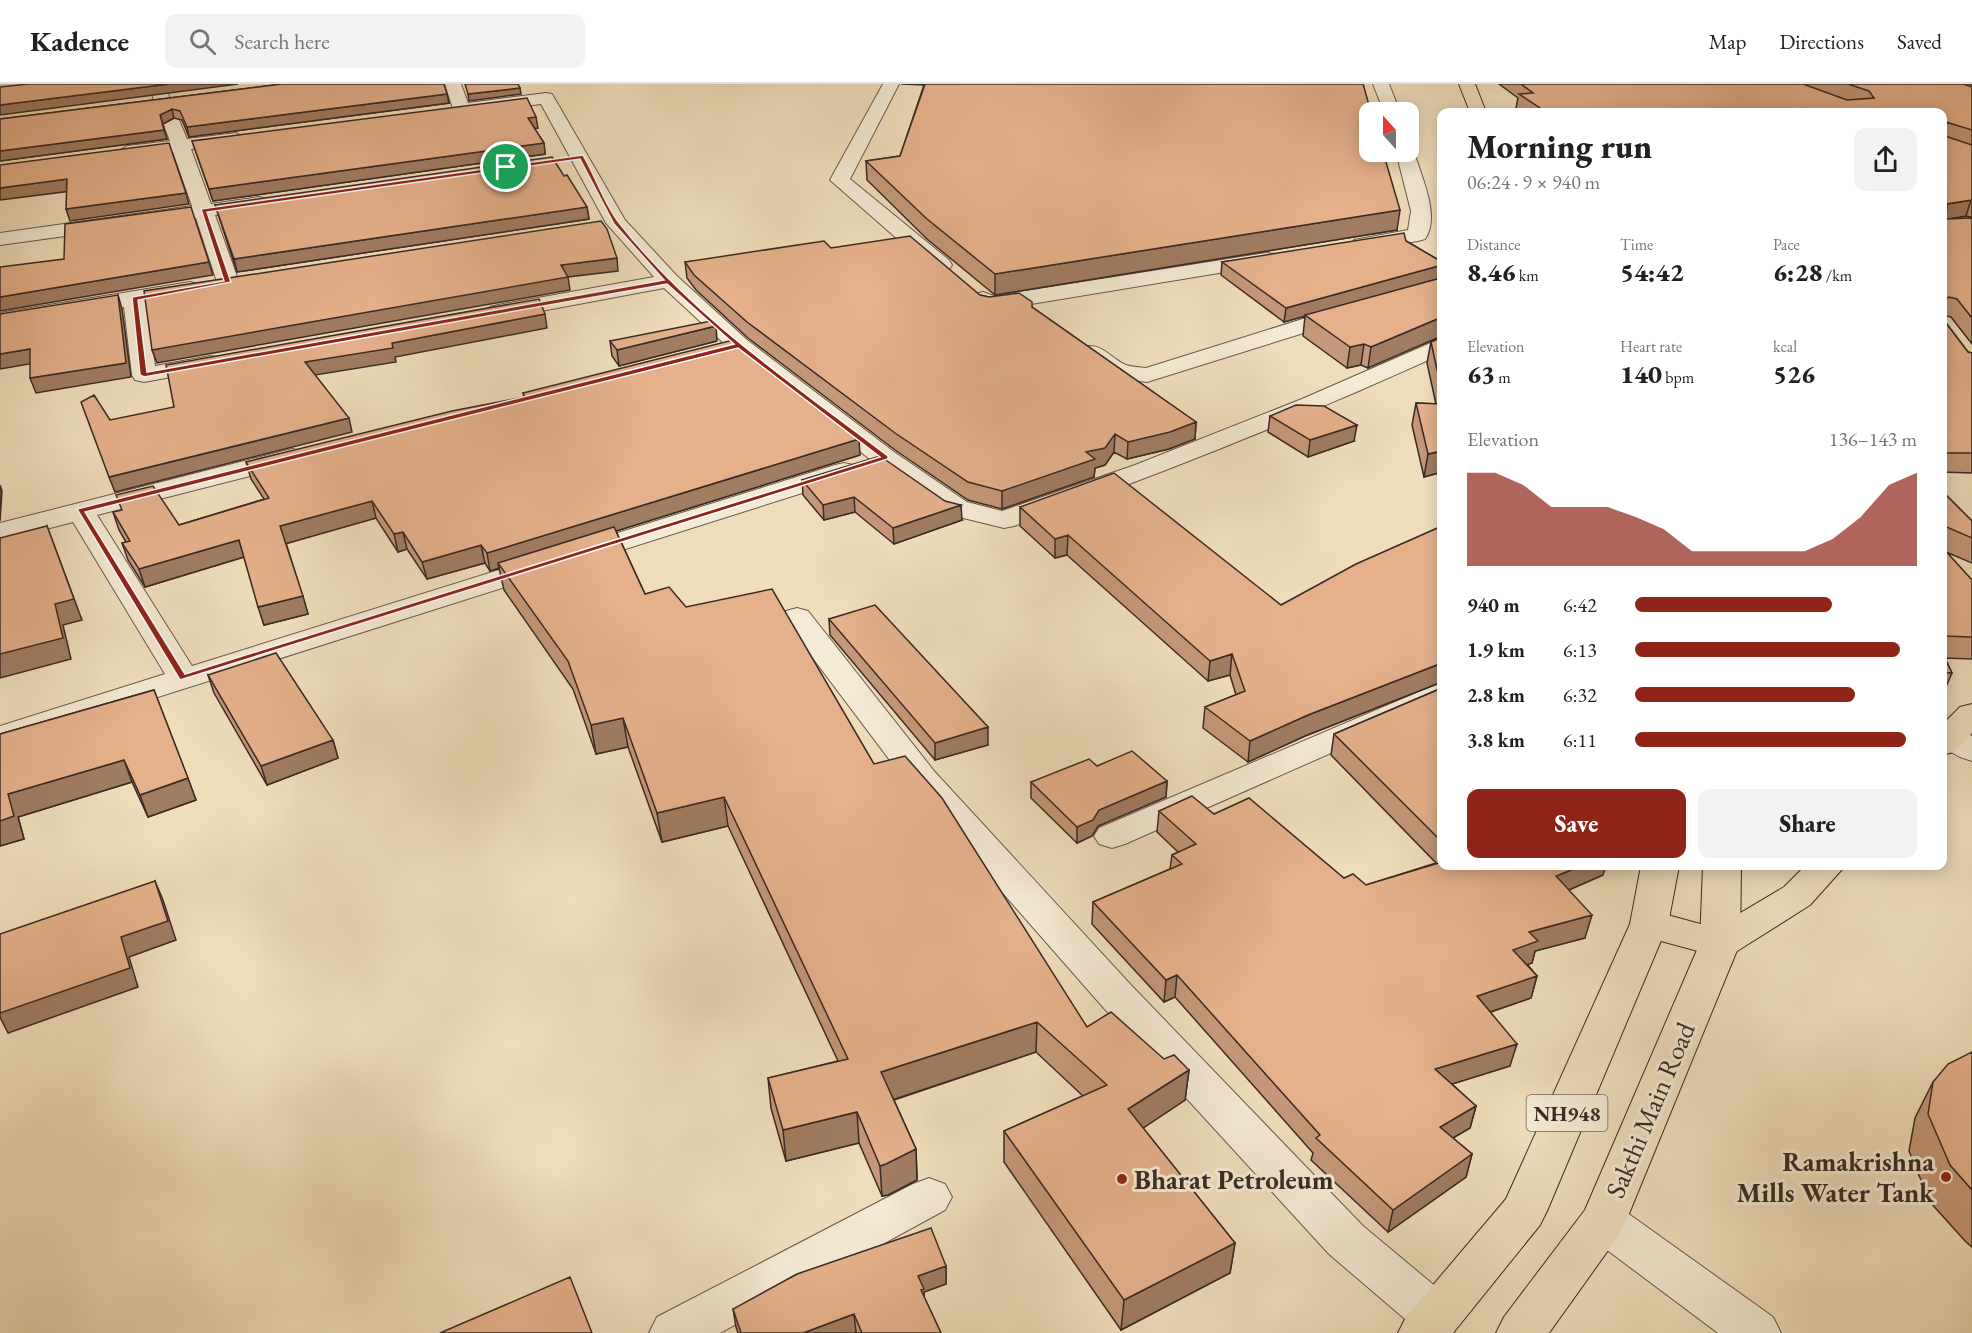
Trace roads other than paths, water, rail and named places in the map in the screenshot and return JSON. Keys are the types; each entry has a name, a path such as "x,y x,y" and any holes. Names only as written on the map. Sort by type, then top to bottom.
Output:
{"main road":[{"path":"1467,84 1476,108"},
{"name":"NH948","path":"1430,1325 1524,1211 1649,924 1659,870"},
{"name":"Sakthi Main Road","path":"1521,1333 1603,1221 1720,943 1722,870"},
{"path":"1649,924 1720,943 1797,896 1822,870"}],"street":[{"path":"453,84 462,109"},
{"path":"891,84 840,180 954,275"},
{"path":"1382,84 1388,102"},
{"path":"142,104 166,95 180,145 228,282"},
{"path":"438,112 546,99 581,157 616,223 728,348 957,508 1005,520 1207,446 1311,404 1437,347"},
{"path":"113,154 251,136"},
{"path":"558,160 581,157"},
{"path":"1336,248 1418,235 1421,211 1408,162"},
{"path":"0,239 274,200"},
{"path":"1419,222 1437,224"},
{"path":"592,226 616,223"},
{"path":"972,290 989,304 1290,255"},
{"path":"0,320 252,278"},
{"path":"482,315 669,281"},
{"path":"134,299 144,375 237,358"},
{"path":"1073,340 1121,372 1147,375 1373,304"},
{"path":"0,532 311,452"},
{"path":"0,737 885,458"},
{"path":"80,510 183,678"},
{"path":"797,618 922,779 1116,995 1346,1240 1430,1325"},
{"path":"1112,836 1437,694"},
{"path":"674,1333 929,1197"},
{"path":"1603,1221 1756,1333"}],"place":[{"name":"Ramakrishna Mills Water Tank","path":"1946,1177"},
{"name":"Bharat Petroleum","path":"1122,1179"}]}
